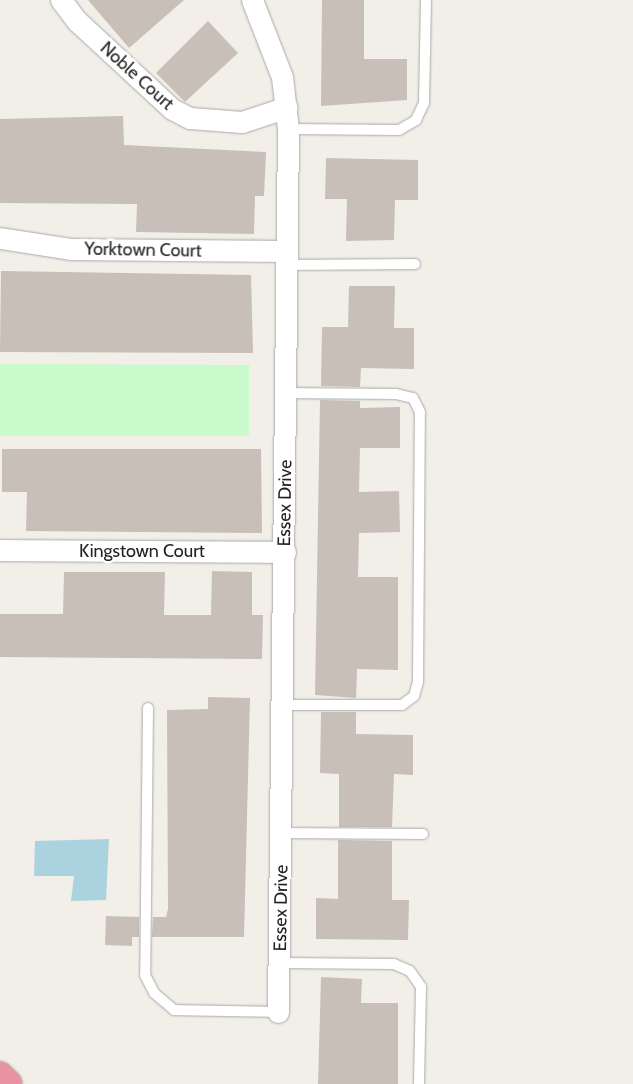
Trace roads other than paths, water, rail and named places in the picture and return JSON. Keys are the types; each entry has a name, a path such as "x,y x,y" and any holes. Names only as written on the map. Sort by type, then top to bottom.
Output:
{"highway":[{"path":"0,1076 8,1084"}],"street":[{"name":"Noble Court","path":"61,0 77,21 178,112 190,118 242,122 287,108"},
{"name":"Essex Drive","path":"252,0 282,77 288,129 283,833 278,1012"},
{"name":"Yorktown Court","path":"0,238 70,249 287,258"},
{"name":"Kingstown Court","path":"0,550 285,552"}],"lane":[{"path":"288,129 399,130 416,120 424,103 426,0"},
{"path":"287,258 415,264"},
{"path":"283,704 402,706 414,696 418,682 420,412 413,398 396,394 286,394"},
{"path":"148,708 145,975 154,993 174,1010 278,1012"},
{"path":"283,833 423,834"},
{"path":"280,963 394,964 410,971 421,987 419,1084"}],"water":[{"path":"109,839 106,900 71,901 74,876 34,876 35,841"}]}
